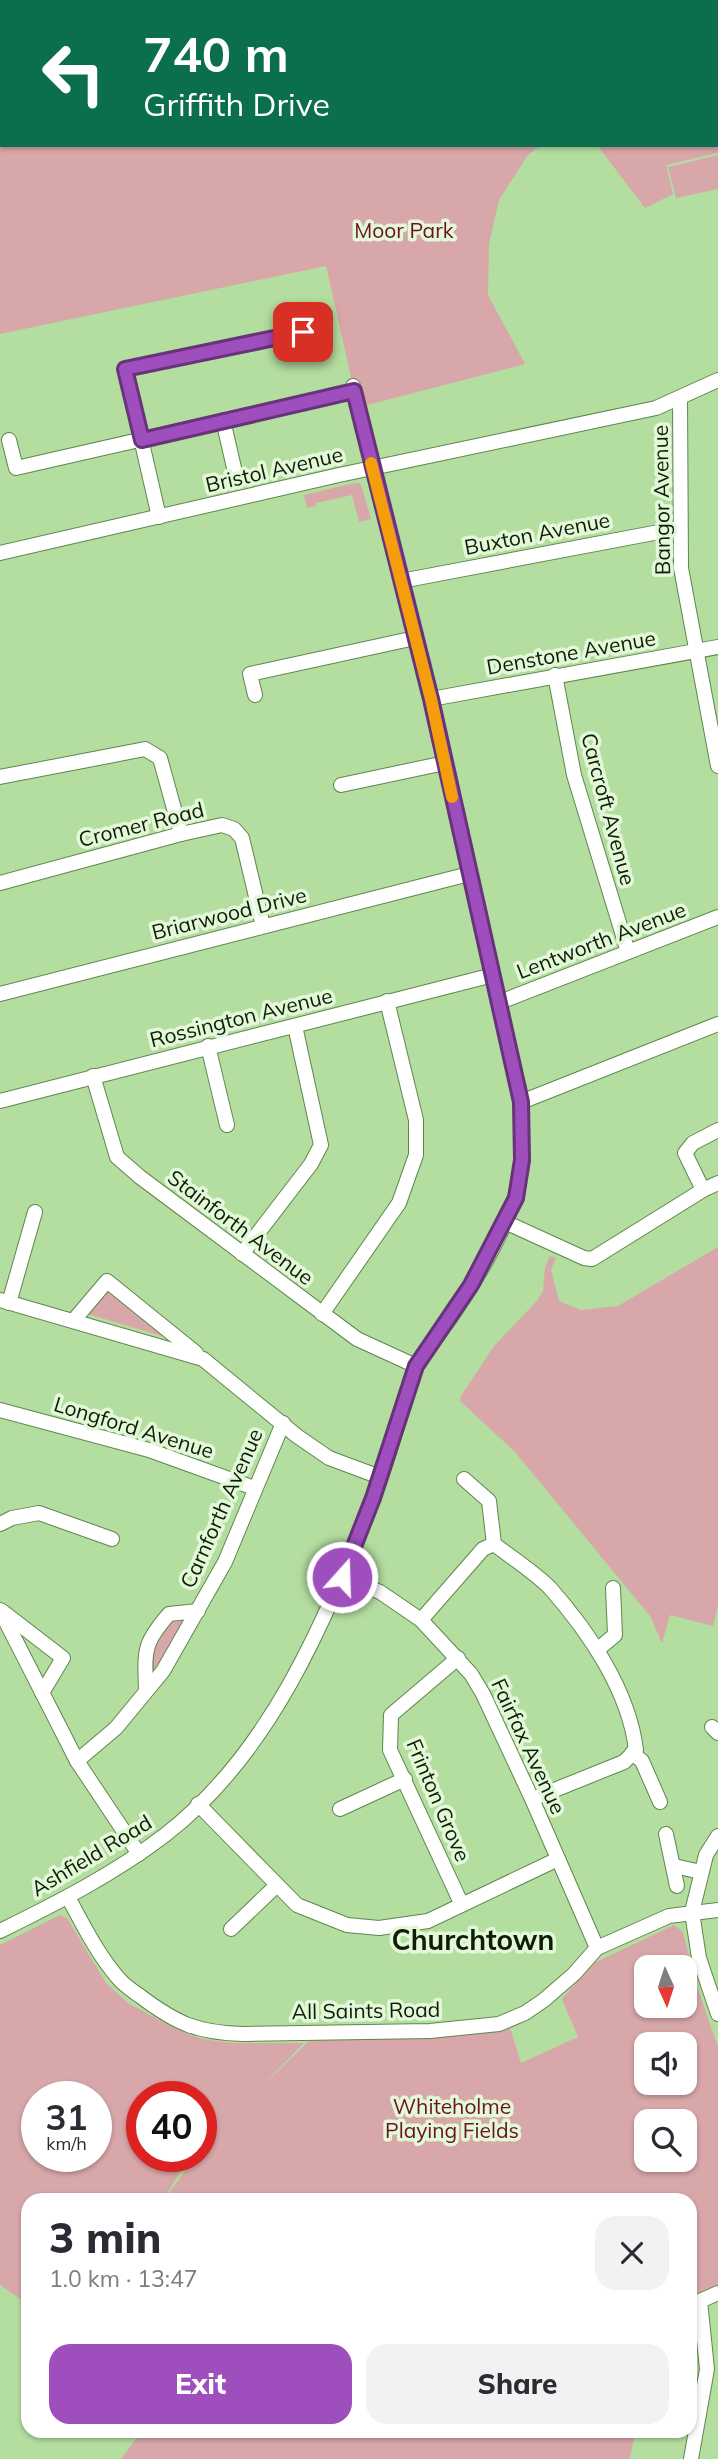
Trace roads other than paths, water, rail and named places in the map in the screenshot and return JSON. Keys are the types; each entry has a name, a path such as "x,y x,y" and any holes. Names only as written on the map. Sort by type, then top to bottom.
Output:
{"street":[{"path":"159,517 125,369 303,332"},
{"name":"Bristol Avenue","path":"0,553 372,468 656,408 718,380"},
{"name":"Ashfield Road","path":"0,1931 68,1897 167,1834 227,1777 275,1708 304,1657 342,1577 380,1477 416,1366 471,1285 516,1198 520,1178 521,1102 500,1002 431,699 354,388 223,420"},
{"name":"Bangor Avenue","path":"680,398 681,568 718,766"},
{"path":"9,440 16,468 223,420 237,481"},
{"name":"Buxton Avenue","path":"401,581 680,528"},
{"path":"255,695 250,674 415,638"},
{"name":"Denstone Avenue","path":"431,699 718,647"},
{"name":"Carcroft Avenue","path":"555,675 574,775 628,952"},
{"path":"0,777 145,749 160,758 181,834"},
{"path":"341,785 445,763"},
{"name":"Cromer Road","path":"0,883 222,825 234,829 242,838 263,926"},
{"name":"Briarwood Drive","path":"0,994 469,874"},
{"name":"Lentworth Avenue","path":"500,1002 718,917"},
{"name":"Rossington Avenue","path":"0,1101 493,975"},
{"path":"322,1314 399,1203 416,1155 416,1120 387,1001"},
{"path":"521,1102 718,1024"},
{"path":"242,1254 312,1164 321,1145 295,1026"},
{"path":"208,1046 221,1118"},
{"name":"Stainforth Avenue","path":"93,1076 117,1157 139,1177 357,1339 416,1366"},
{"path":"703,1190 685,1153 690,1145 718,1130"},
{"path":"505,1222 584,1258 592,1259 703,1190 718,1184"},
{"path":"35,1212 5,1302 203,1359"},
{"path":"74,1321 107,1281 328,1458 380,1477"},
{"name":"Longford Avenue","path":"0,1410 149,1450 254,1488"},
{"name":"Carnforth Avenue","path":"77,1761 116,1728 163,1671 225,1562 283,1423"},
{"path":"464,1479 489,1501 494,1545 549,1587 597,1650 622,1695 634,1730 636,1750 624,1762 532,1799"},
{"path":"0,1524 12,1518 39,1513 111,1539"},
{"path":"421,1620 482,1549 494,1545"},
{"name":"Fairfax Avenue","path":"342,1577 380,1592 421,1620 458,1658 483,1694 597,1948"},
{"path":"597,1650 615,1635 613,1588"},
{"path":"0,1610 63,1658 42,1693"},
{"path":"0,1610 77,1761 139,1854"},
{"name":"Carnforth Avenue","path":"146,1690 145,1648 153,1633 169,1614 198,1611"},
{"name":"Frinton Grove","path":"458,1658 391,1715 389,1735 390,1751 461,1903"},
{"path":"632,1753 642,1761 662,1797"},
{"path":"340,1809 405,1779"},
{"path":"198,1804 297,1905 347,1925 379,1928 428,1921 558,1859"},
{"path":"666,1834 677,1886"},
{"path":"718,1836 706,1855 692,1912 699,1958 718,2014"},
{"path":"674,1866 701,1872"},
{"path":"231,1929 276,1885"},
{"name":"All Saints Road","path":"68,1897 93,1942 120,1981 167,2017 213,2033 430,2031 499,2024 525,2013 544,2000 574,1974 597,1948 664,1917 718,1910"},
{"path":"697,2425 707,2369 700,2301 718,2293"},
{"path":"691,2459 695,2438"}],"district":[{"name":"Churchtown","path":"473,1939"}],"park label":[{"name":"Moor Park","path":"404,230"},
{"name":"Whiteholme Playing Fields","path":"452,2118"}]}
